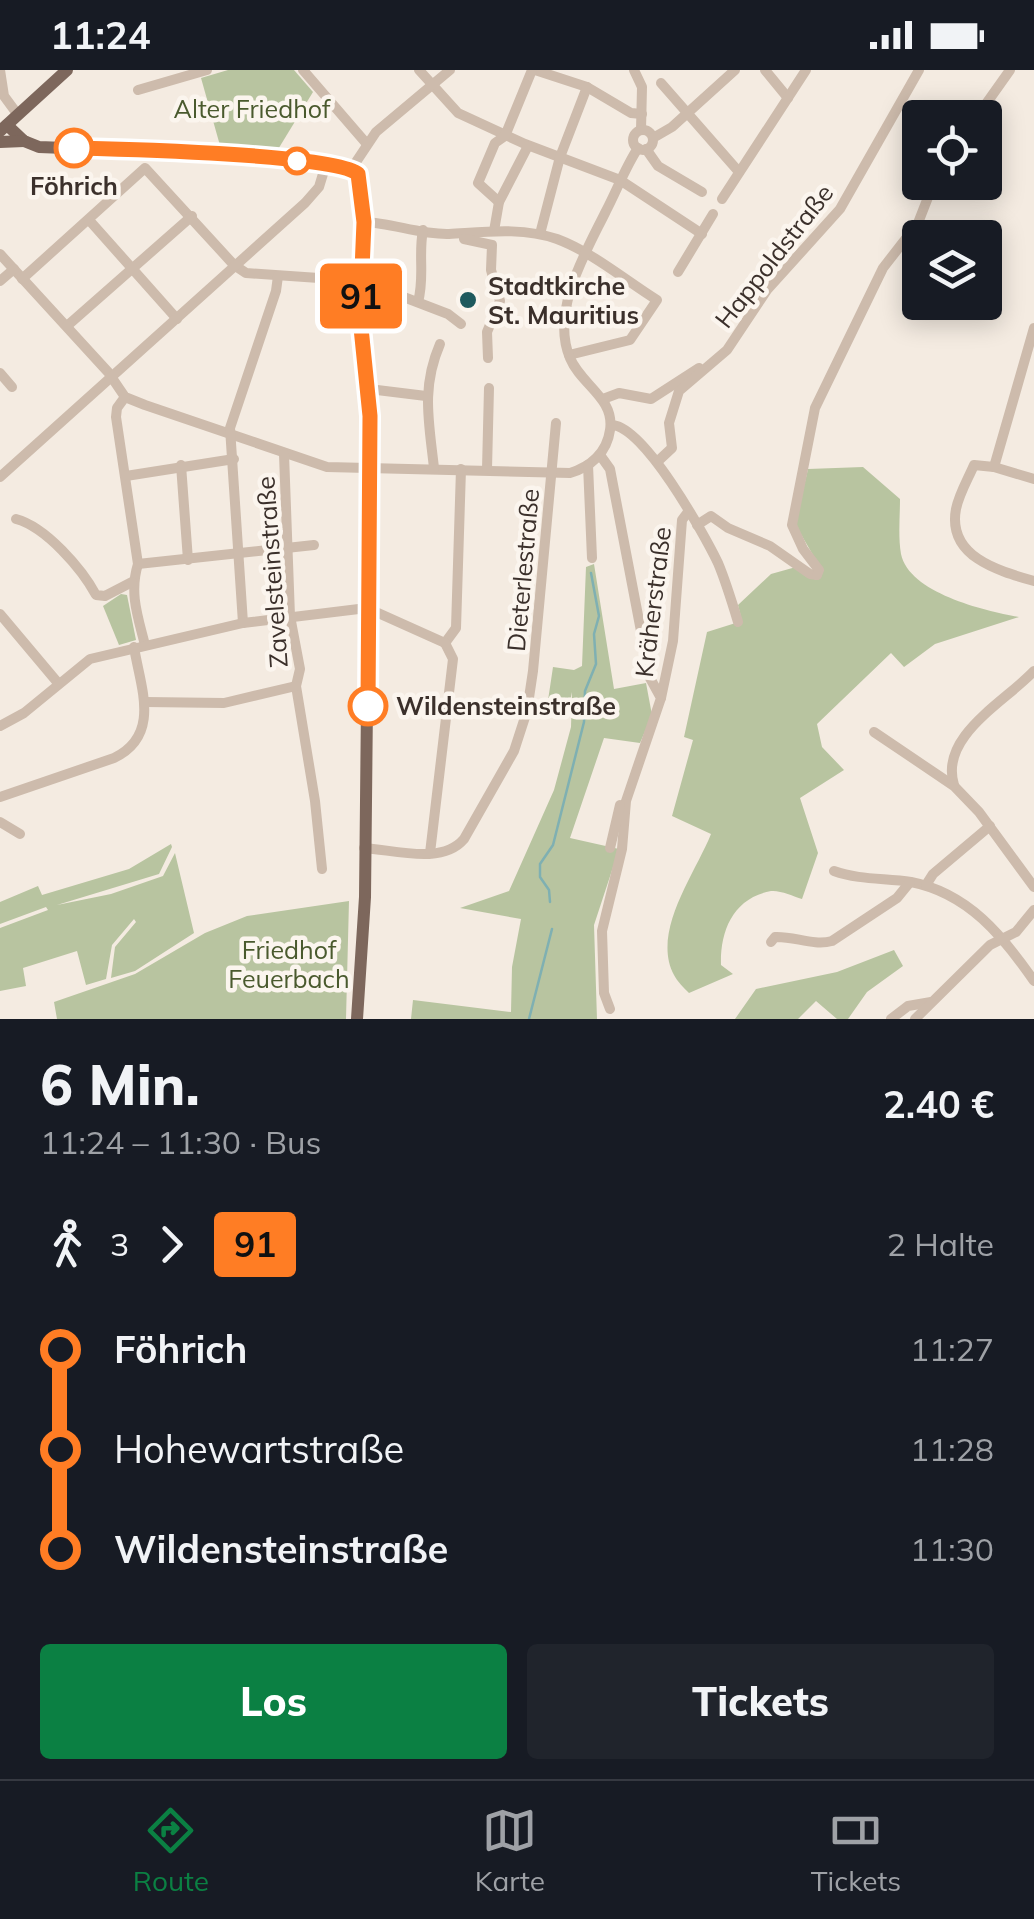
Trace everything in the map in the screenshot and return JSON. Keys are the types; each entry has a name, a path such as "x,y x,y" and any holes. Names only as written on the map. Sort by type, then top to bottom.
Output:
{"main road":[{"path":"67,70 4,128 39,147 223,154 326,164 352,168 360,179 364,222 360,318 369,389 369,680 356,1019"},
{"path":"0,142 24,141"}],"street":[{"path":"0,70 4,96 18,115"},
{"path":"138,90 170,76 207,70"},
{"path":"303,70 366,143"},
{"path":"418,70 458,113 528,146 620,180 702,234"},
{"path":"352,168 366,143 450,70"},
{"path":"499,202 478,183 495,143 505,136 534,70 587,87 631,113 642,114"},
{"path":"652,138 664,133 735,70"},
{"path":"765,70 788,98"},
{"path":"722,199 806,70"},
{"name":"Happoldstraße","path":"657,462 672,448 668,422 684,386 738,337 768,290 840,208 919,70"},
{"path":"989,100 1010,70"},
{"path":"640,72 642,130 633,140 658,166 702,192"},
{"path":"661,83 739,172"},
{"path":"540,234 560,157 587,87"},
{"path":"0,254 125,396 327,467 570,473 600,454 611,424 603,399 578,372 569,355 566,314 584,254 620,180 642,149 652,144 650,132 642,130"},
{"path":"494,231 499,202 528,146"},
{"path":"0,478 319,187 326,164"},
{"path":"22,278 145,168 246,274 362,281 418,302 461,324"},
{"path":"697,524 711,516 770,546 814,576 819,570 798,540 792,520 815,408 883,268 918,223 927,200"},
{"path":"678,272 712,214"},
{"path":"67,326 192,216"},
{"path":"89,220 177,318"},
{"path":"364,222 450,234 492,245 492,273 500,301 487,332 488,358"},
{"path":"418,302 423,279 418,252 424,230"},
{"path":"450,234 494,231 540,234 560,240 657,300 630,340 569,355"},
{"path":"0,281 14,269"},
{"path":"243,624 230,428 278,276"},
{"path":"994,467 1034,328"},
{"path":"434,468 426,396 440,344"},
{"name":"Happoldstraße","path":"603,399 618,393 651,399 676,380 718,359"},
{"path":"0,373 12,387"},
{"path":"487,470 490,388"},
{"path":"369,389 426,396"},
{"path":"0,796 120,754 132,744 146,712 132,582 138,564 116,418 116,408 125,396"},
{"name":"Dieterlestraße","path":"430,853 447,852 464,839 521,734 533,671 556,423"},
{"path":"611,424 627,430 657,462 697,524 718,563 738,622"},
{"name":"Zavelsteinstraße","path":"284,454 290,616 300,669 296,686 322,870"},
{"path":"600,454 610,468 650,678 661,698"},
{"path":"126,476 234,460"},
{"path":"588,465 592,558"},
{"path":"1034,479 974,465 955,514 968,552 997,571 1034,581"},
{"path":"181,466 188,560"},
{"path":"445,643 456,628 460,469"},
{"name":"Kräherstraße","path":"631,783 661,698 673,640 682,520 688,512"},
{"path":"16,518 26,521 66,554 96,595 105,596 132,582"},
{"path":"138,564 314,545"},
{"path":"0,726 24,713 90,658 243,624 367,608 445,643 452,659 430,853 364,848"},
{"path":"0,614 58,682"},
{"path":"954,786 951,762 959,743 1034,672"},
{"name":"Zavelsteinstraße","path":"146,702 224,704 296,686"},
{"path":"874,732 954,786 990,826 1034,887"},
{"path":"610,848 620,802 631,783"},
{"path":"610,1010 604,993 602,931 622,849 631,783"},
{"path":"0,822 20,834"},
{"path":"926,886 933,874 990,826"},
{"path":"834,871 926,886 964,904 1002,939 1034,981"},
{"path":"770,942 775,937 821,944 832,941 897,898 910,882"},
{"path":"915,1019 990,945 1016,932 1034,910"},
{"path":"891,1019 908,1006 932,1002"}],"green space":[{"name":"Alter Friedhof","path":"228,70 294,70 313,92 277,151 221,149 201,78"},
{"path":"863,467 900,499 901,554 918,579 950,598 1019,617 935,644 904,667 891,653 817,724 822,747 844,770 800,798 818,853 802,899 771,891 747,901 731,918 723,940 721,965 733,974 689,993 674,975 668,958 668,940 678,903 711,834 672,816 693,740 684,737 707,632 742,621 738,605 771,574 796,567 816,580 817,562 795,524 808,469"},
{"path":"594,564 614,689 646,683 652,715 640,743 604,738 570,838 619,849 594,925 597,1019 411,1019 413,1000 511,1012 512,967 521,919 460,908 509,891 554,790 571,727 572,692 568,710 547,707 553,667 574,670 582,666 586,567"},
{"path":"121,594 127,595 136,640 119,645 103,606"},
{"path":"171,844 159,874 57,905 111,894 163,876 175,853 194,933 135,971 111,978 115,947 136,922 134,919 112,945 106,979 86,985 77,951 23,968 26,986 0,991 0,928 48,910 46,907 0,924 0,902 38,886 42,895 129,869"},
{"name":"Friedhof Feuerbach","path":"349,901 346,1019 57,1019 54,1002 135,974 205,933 247,916"},
{"path":"894,950 903,966 867,992 848,1019 837,1019 816,1001 798,1019 735,1019 756,989 837,972"}],"waterway":[{"path":"550,902 549,890 540,877 540,864 553,845 584,722 585,691 596,664 594,634 599,616 591,573"},
{"path":"529,1019 552,929"}],"bus line":[{"name":"91","path":"74,148 267,157 352,168 358,174 364,222 360,318 370,416 368,706"}],"place":[{"name":"Föhrich","path":"74,148"},
{"name":"Stadtkirche St. Mauritius","path":"468,300"},
{"name":"Wildensteinstraße","path":"368,706"}]}
